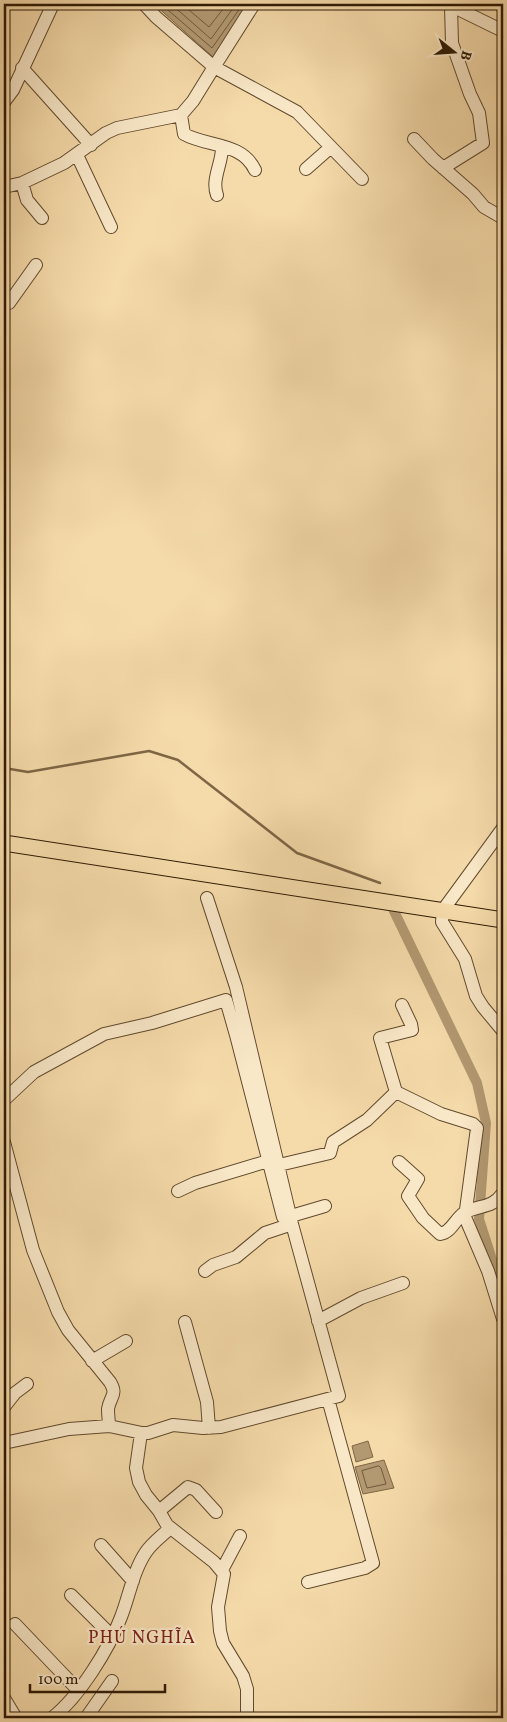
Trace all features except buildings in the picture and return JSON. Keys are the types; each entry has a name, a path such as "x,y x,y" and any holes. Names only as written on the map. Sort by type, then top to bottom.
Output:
{"main road":[{"path":"4,843 442,916 503,920"}],"street":[{"path":"4,102 13,90 53,4"},
{"path":"144,4 156,17 214,67 297,112 362,179"},
{"path":"4,187 22,183 77,155 106,133 117,128 181,115 193,101 254,4"},
{"path":"502,4 503,8"},
{"path":"443,168 483,142 479,113 470,94 452,43 450,5 503,31"},
{"path":"22,68 91,145"},
{"path":"181,115 184,134 241,154 249,160 255,170"},
{"path":"414,139 433,160 473,194 484,207 503,218"},
{"path":"217,195 216,180 222,155 222,146"},
{"path":"306,169 331,147"},
{"path":"77,155 111,227"},
{"path":"22,183 27,200 42,218"},
{"path":"4,302 9,303 36,265"},
{"path":"503,828 442,916 465,959 476,996 483,1007 503,1029"},
{"path":"207,898 236,987 288,1223 318,1321 333,1397 373,1563 365,1568 308,1582"},
{"path":"4,1100 34,1072 104,1034 152,1023 226,1000 274,1163"},
{"path":"402,1005 412,1030 380,1038 396,1092 441,1114 476,1126 477,1133 464,1213 466,1222 488,1271 503,1319"},
{"path":"178,1191 195,1183 274,1163 330,1153 333,1142 367,1120 396,1092"},
{"path":"4,1142 31,1242 63,1322 110,1382 114,1390 108,1410 109,1426"},
{"path":"399,1162 418,1179 408,1194 409,1198 423,1218 440,1234 445,1233 464,1213 490,1205 503,1193"},
{"path":"205,1271 213,1265 236,1256 265,1233 325,1206"},
{"path":"318,1321 343,1306 403,1283"},
{"path":"184,1322 207,1402 209,1428"},
{"path":"92,1361 126,1341"},
{"path":"4,1407 15,1393 27,1384"},
{"path":"4,1443 70,1429 109,1426 148,1433 173,1425 221,1427 333,1397"},
{"path":"141,1432 136,1468 139,1482 146,1495 170,1528 222,1570 224,1578 218,1607 222,1643 243,1676 247,1689 247,1718"},
{"path":"159,1511 188,1487 196,1490 216,1512"},
{"path":"60,1716 95,1668 113,1636 146,1552 170,1528"},
{"path":"222,1570 240,1536"},
{"path":"100,1545 133,1581"},
{"path":"71,1595 113,1636"},
{"path":"16,1624 78,1690"},
{"path":"86,1718 112,1681"},
{"path":"4,1698 16,1718"}],"water":[{"path":"154,4 249,4 213,57"},
{"path":"368,1441 373,1457 356,1462 352,1446"},
{"path":"384,1460 394,1488 363,1494 355,1467"}],"waterway":[{"path":"4,768 28,772 149,751 178,760 297,853 380,883"},
{"path":"393,909 477,1083 486,1123 479,1219 503,1294"}],"district":[{"name":"PHÚ NGHĨA","path":"142,1637"}]}
